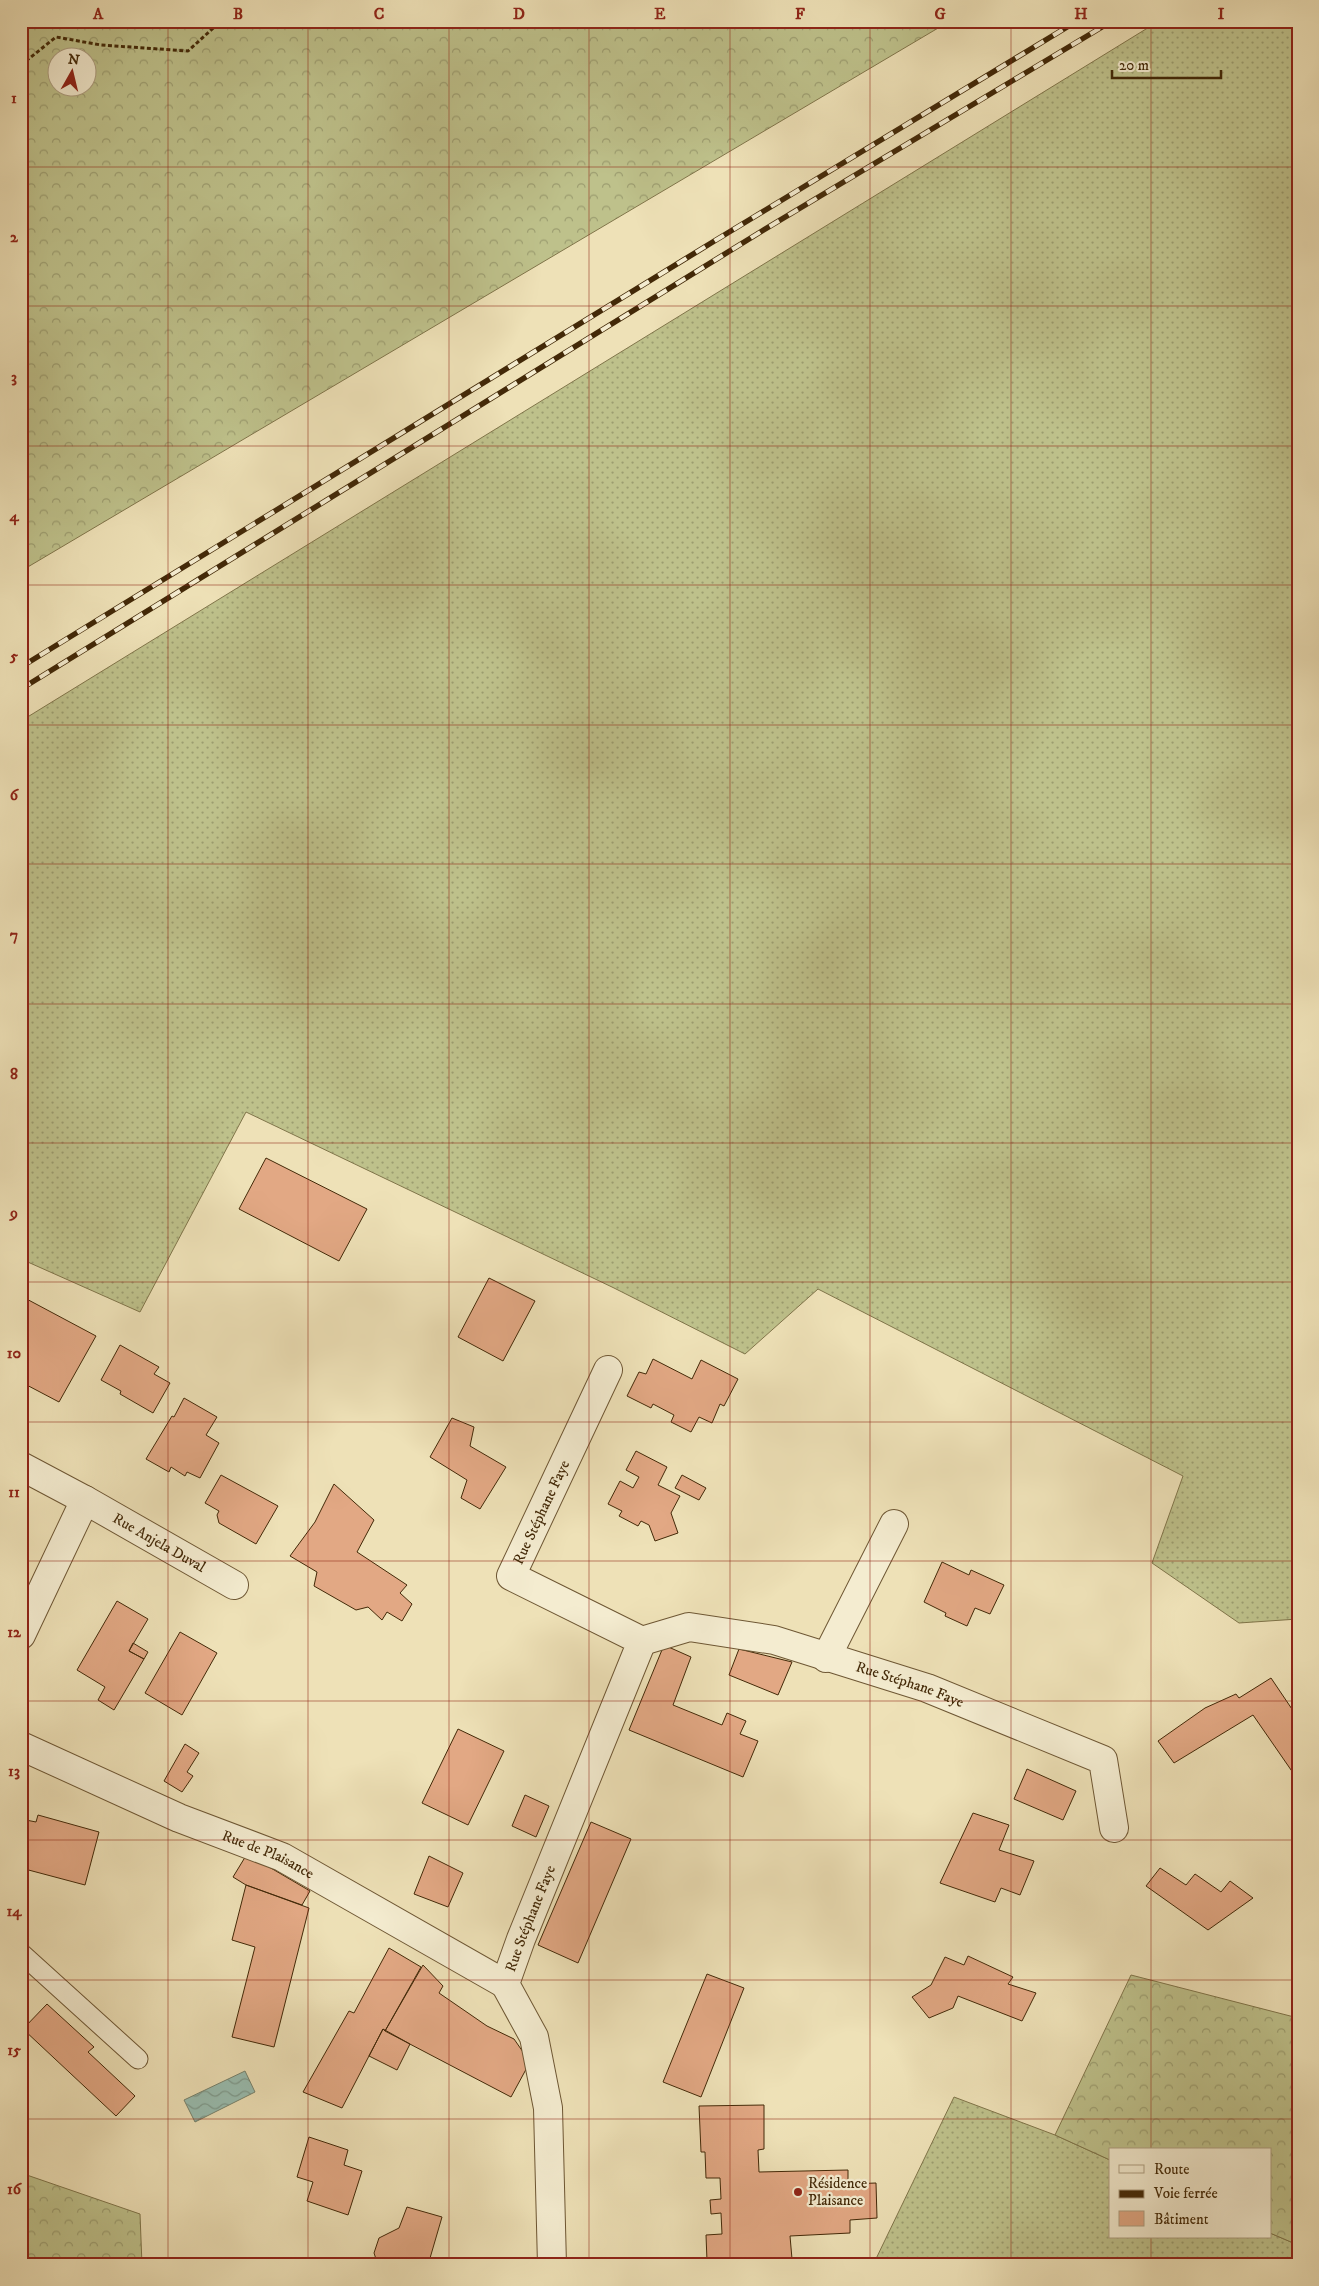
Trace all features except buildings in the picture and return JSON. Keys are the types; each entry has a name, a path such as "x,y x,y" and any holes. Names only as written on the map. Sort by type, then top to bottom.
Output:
{"street":[{"name":"Rue Stéphane Faye","path":"608,1370 511,1576 642,1641 689,1627 774,1640 826,1658 927,1688 1103,1760 1114,1828"},
{"name":"Rue Anjela Duval","path":"21,1466 85,1500 234,1585"},
{"path":"21,1635 85,1500"},
{"path":"826,1658 894,1524"},
{"name":"Rue Stéphane Faye","path":"552,2265 548,2108 534,2037 505,1984 521,1939 642,1641"},
{"name":"Rue de Plaisance","path":"21,1746 179,1818 282,1857 505,1984"}],"lane":[{"path":"21,1953 138,2059"}],"path":[{"path":"21,65 56,37 101,45 188,51 221,21"}],"green space":[{"path":"21,21 950,21 21,571"},
{"path":"1159,21 1298,21 1298,1619 1239,1623 1152,1563 1183,1476 818,1289 745,1354 614,1288 246,1112 140,1312 21,1259 21,721"},
{"path":"1131,1975 1298,2018 1298,2245 1272,2234 1272,2148 1109,2148 1109,2160 1055,2135"},
{"path":"954,2097 1055,2135 1109,2160 1109,2238 1272,2238 1272,2234 1298,2245 1298,2265 873,2265"},
{"path":"21,2173 140,2214 142,2265 21,2265"}],"water":[{"path":"245,2071 255,2092 195,2122 184,2100"}],"railway":[{"path":"21,667 716,240 1077,21"},
{"path":"21,689 762,231 1112,21"}],"place":[{"name":"Résidence Plaisance","path":"798,2192"}]}
